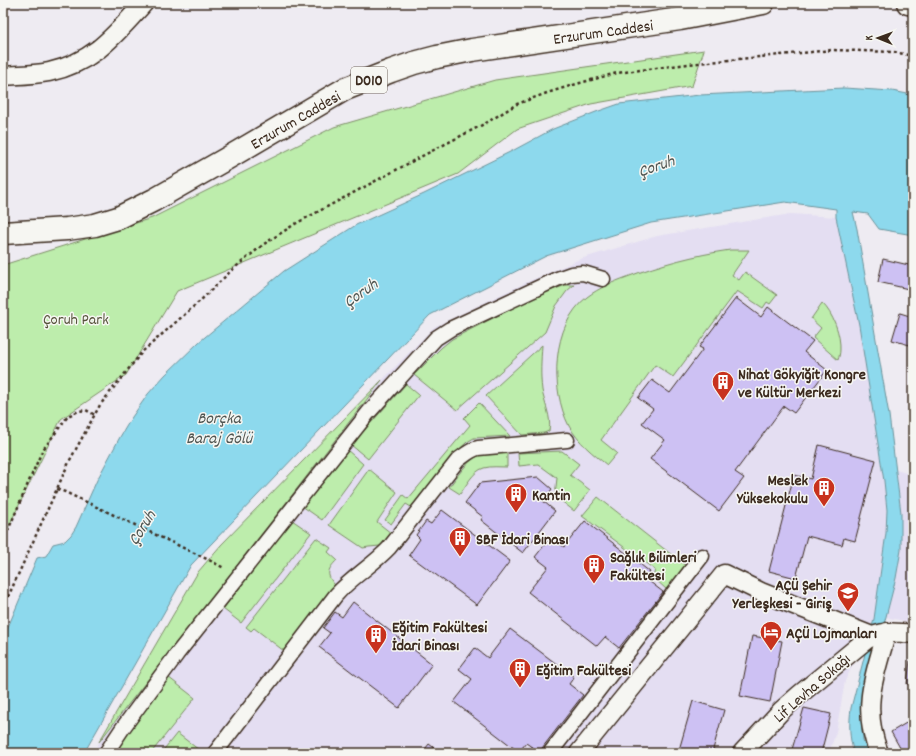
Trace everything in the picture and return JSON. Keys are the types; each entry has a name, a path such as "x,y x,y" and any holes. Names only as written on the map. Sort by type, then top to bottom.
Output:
{"main road":[{"name":"Erzurum Caddesi","path":"3,233 74,228 95,225 118,218 154,200 345,89 414,63 472,50 680,19 763,3"},
{"path":"908,3 913,4"}],"street":[{"path":"3,76 48,72 82,60 98,50 144,3"},
{"path":"106,753 177,654 353,432 391,386 436,338 456,326 557,278 571,274 584,273 603,279"},
{"path":"215,753 336,595 352,579 381,557 390,548 458,460 466,453 478,448 567,440"},
{"path":"550,753 702,556"},
{"path":"579,753 724,574 761,592 879,634 913,634"},
{"path":"879,634 870,709 872,728 880,753"},
{"name":"Lif Levha Sokağı","path":"742,753 782,710 799,695 866,640 879,634"}],"path":[{"path":"3,608 70,460 100,405 142,352 201,300 232,270 264,244 295,224 486,123 517,104 547,93 617,73 688,64 832,50 894,52 913,56"},
{"path":"3,542 42,450 68,416 79,410 86,410 95,415"},
{"path":"57,489 209,560"}],"shaded area":[{"path":"791,214 836,217 859,325 884,481 887,510 886,533 874,619 845,681 836,732 829,753 93,753 198,572 221,545 434,327 525,283 580,259 657,236"},
{"path":"896,470 913,475 913,623 886,617 896,578 901,550 901,513"}],"green space":[{"name":"Çoruh Park","path":"704,50 692,86 591,104 517,129 458,174 177,291 126,375 61,419 3,538 3,265 152,218 334,127 495,80"},
{"path":"730,250 749,250 732,275 739,280 745,272 777,295 770,304 767,302 763,308 737,291 673,377 655,365 601,440 617,453 607,465 581,442 569,426 563,411 559,394 557,358 560,340 566,324 575,309 587,297 611,283 665,264 704,254"},
{"path":"566,285 574,285 567,291 556,306 545,332 457,410 414,375 452,339 538,295"},
{"path":"822,303 830,312 838,331 840,352 838,360 813,338 821,328 811,319"},
{"path":"542,345 541,384 549,415 549,431 544,433 522,435 486,396"},
{"path":"382,380 99,742 198,572 221,545"},
{"path":"406,384 419,395 368,459 351,445"},
{"path":"479,403 510,436 474,438 467,442 452,456 411,507 406,504 391,524 385,520 403,495 408,499 470,425 464,418"},
{"path":"346,449 363,464 322,520 302,506"},
{"path":"562,451 579,464 570,475 590,490 574,511 555,496 557,478 538,464 519,466 518,453"},
{"path":"507,453 507,467 489,467 476,472 460,494 449,487 466,466 478,456"},
{"path":"369,469 397,492 377,522 391,533 380,546 363,548 329,525"},
{"path":"598,497 686,566 667,590 653,577 655,570 582,516"},
{"path":"292,520 311,533 241,623 223,609"},
{"path":"316,538 331,548 328,552 337,560 331,566 329,572 330,578 335,585 284,651 254,628 251,631 246,627"},
{"path":"168,677 195,698 151,753 114,753"},
{"path":"177,733 203,753 161,753"}],"water":[{"name":"Borçka Baraj Gölü","path":"844,88 892,91 913,95 913,235 879,229 868,214 853,212 889,415 901,513 901,550 896,578 861,713 863,740 868,753 854,753 850,736 850,719 851,708 874,619 886,533 887,510 884,481 859,325 836,217 836,209 785,202 651,223 546,256 430,315 191,565 84,753 3,753 3,639 37,558 46,556 53,544 65,541 71,535 97,480 120,437 148,394 199,342 284,271 356,225 424,194 514,150 553,129 619,104 700,95"}],"building":[{"path":"883,259 913,266 913,290 878,282"},
{"name":"Nihat Gökyiğit Kongre ve Kültür Merkezi","path":"736,298 761,317 768,307 813,341 804,352 827,370 794,413 784,406 735,472 744,478 719,511 650,459 665,440 642,423 653,409 638,398 652,380 670,393 703,349 699,347"},
{"path":"900,313 913,317 913,346 892,340"},
{"name":"Meslek Yüksekokulu","path":"819,445 876,460 855,541 844,538 842,545 807,536 796,578 769,571 794,475 811,479"},
{"name":"Kantin","path":"538,477 552,489 543,501 555,511 523,553 481,520 483,517 465,503 480,483"},
{"name":"SBF İdari Binası","path":"442,510 510,561 477,605 409,555 420,539 416,535 426,521 431,524"},
{"name":"Sağlık Bilimleri Fakültesi","path":"585,521 650,572 645,578 663,592 619,648 605,637 597,646 528,592 548,567 535,557 551,537 564,547"},
{"name":"Eğitim Fakültesi İdari Binası","path":"353,602 432,664 399,708 319,647 330,633 323,628 335,612 342,617"},
{"name":"Eğitim Fakültesi","path":"510,629 574,677 569,684 583,695 539,752 526,743 519,752 454,702 472,679 459,669 475,648 488,658"},
{"path":"752,636 782,641 770,702 740,696"},
{"path":"910,661 913,662 913,685 907,684"},
{"path":"693,701 724,710 712,753 689,753 679,750"},
{"path":"804,708 831,714 821,753 791,753"},
{"path":"913,719 913,748 903,753 891,732"},
{"path":"429,744 441,753 422,753"}],"place":[{"name":"Nihat Gökyiğit Kongre ve Kültür Merkezi","path":"723,402"},
{"name":"Meslek Yüksekokulu","path":"824,508"},
{"name":"Kantin","path":"516,514"},
{"name":"SBF İdari Binası","path":"460,558"},
{"name":"Sağlık Bilimleri Fakültesi","path":"594,584"},
{"name":"AÇÜ Şehir Yerleşkesi - Giriş","path":"848,612"},
{"name":"AÇÜ Lojmanları","path":"771,652"},
{"name":"Eğitim Fakültesi İdari Binası","path":"376,654"},
{"name":"Eğitim Fakültesi","path":"520,688"}],"water label":[{"name":"Çoruh","path":"656,165"},
{"name":"Çoruh","path":"360,292"},
{"name":"Çoruh","path":"141,527"}]}
